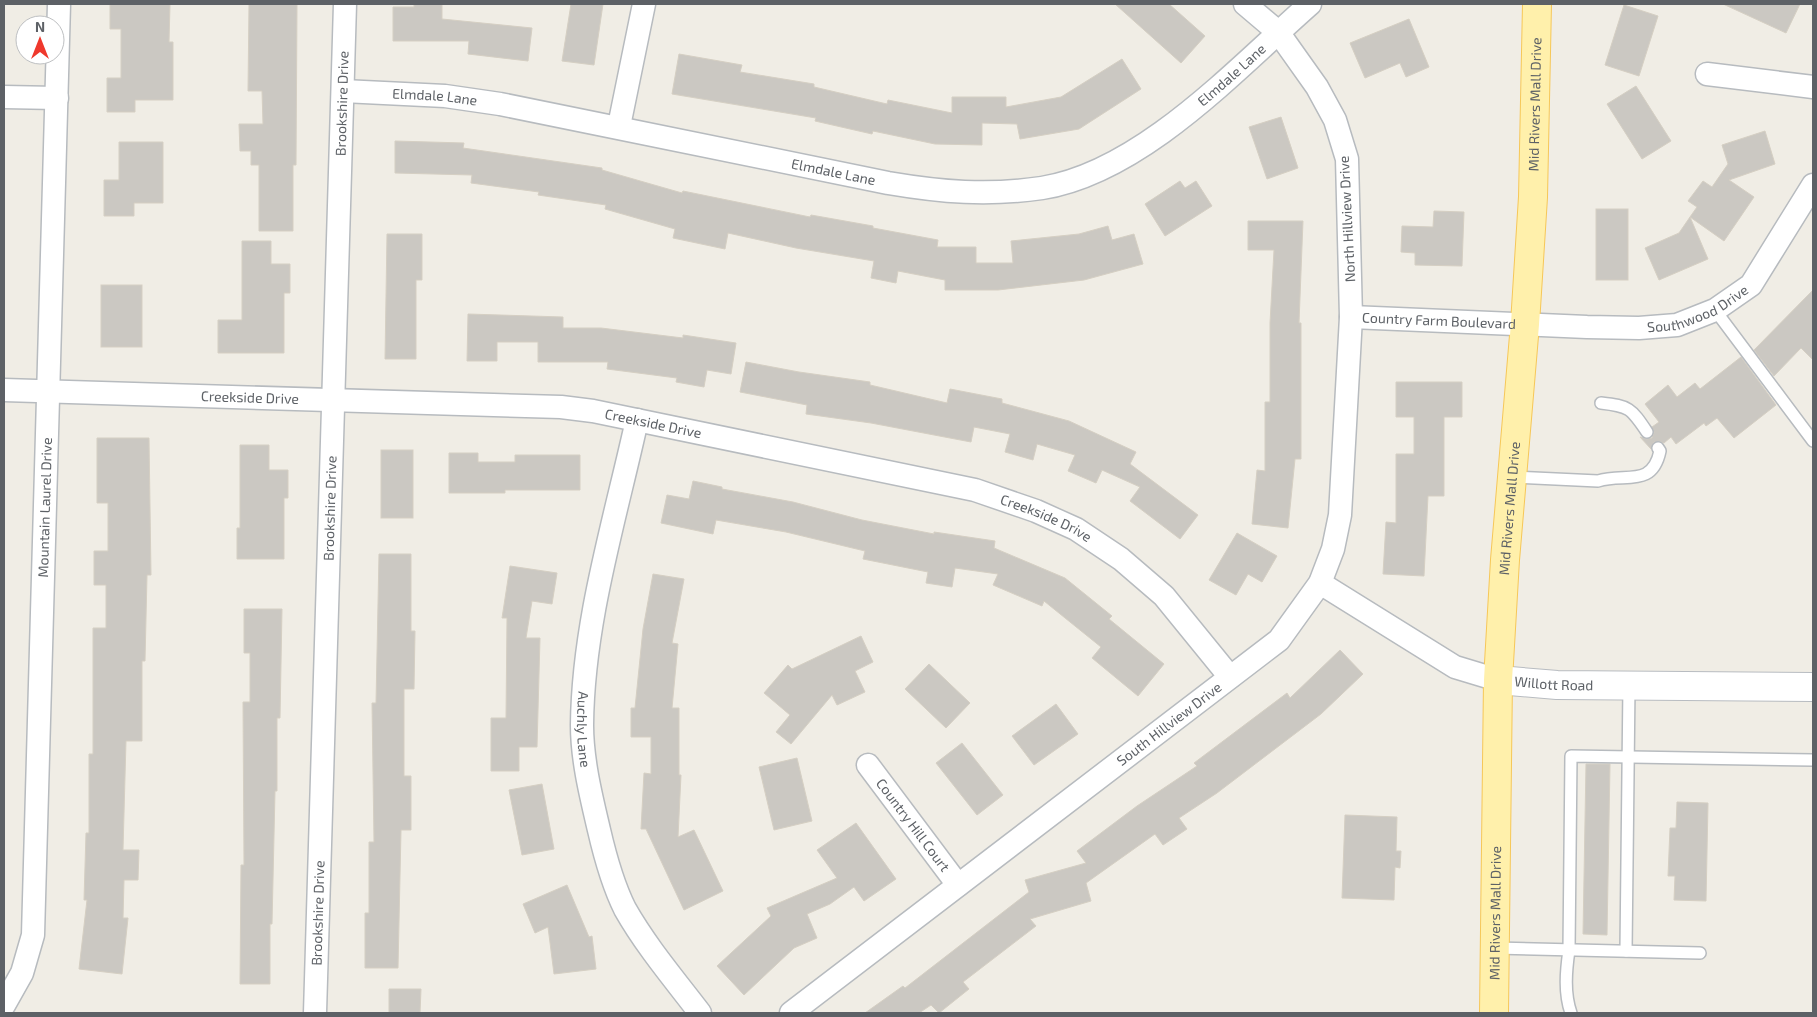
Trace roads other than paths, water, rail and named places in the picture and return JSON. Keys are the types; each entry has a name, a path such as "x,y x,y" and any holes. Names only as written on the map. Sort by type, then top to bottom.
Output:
{"main road":[{"name":"Mid Rivers Mall Drive","path":"1494,1013 1498,680 1525,324 1532,197 1537,4"},
{"name":"Willott Road","path":"1498,680 1557,685 1813,687"}],"street":[{"name":"Mountain Laurel Drive","path":"4,1004 22,973 32,935 59,4"},
{"name":"Brookshire Drive","path":"315,1013 345,4"},
{"path":"619,126 644,4"},
{"name":"North Hillview Drive","path":"1245,4 1278,32 1317,87 1335,120 1347,159 1351,317"},
{"name":"Elmdale Lane","path":"343,91 445,96 500,104 619,126 888,183 942,192 986,193 1044,188 1090,173 1138,150 1177,121 1310,4"},
{"path":"1707,74 1813,87"},
{"path":"4,97 57,98"},
{"name":"Southwood Drive","path":"1525,324 1639,328 1677,325 1715,310 1751,285 1813,185"},
{"name":"Country Farm Boulevard","path":"1351,317 1525,324"},
{"name":"South Hillview Drive","path":"791,1013 1279,640 1320,583 1333,549 1340,515 1351,317"},
{"name":"Creekside Drive","path":"4,390 561,407 637,420 975,490 1036,511 1076,529 1121,559 1164,596 1230,676"},
{"name":"Auchly Lane","path":"637,420 596,605 585,670 582,727 590,795 605,857 625,908 656,955 700,1013"},
{"name":"Willott Road","path":"1320,583 1455,667 1498,680"},
{"name":"Country Hill Court","path":"868,765 958,885"}],"lane":[{"path":"1715,310 1813,441"},
{"path":"1601,403 1632,409 1647,432"},
{"path":"1512,476 1598,481 1609,477 1634,478 1646,475 1658,459 1660,451 1658,448"},
{"path":"1626,951 1629,686"},
{"path":"1572,1013 1568,1004 1566,974 1569,950 1571,756 1813,760"},
{"path":"1495,948 1700,953"}]}
